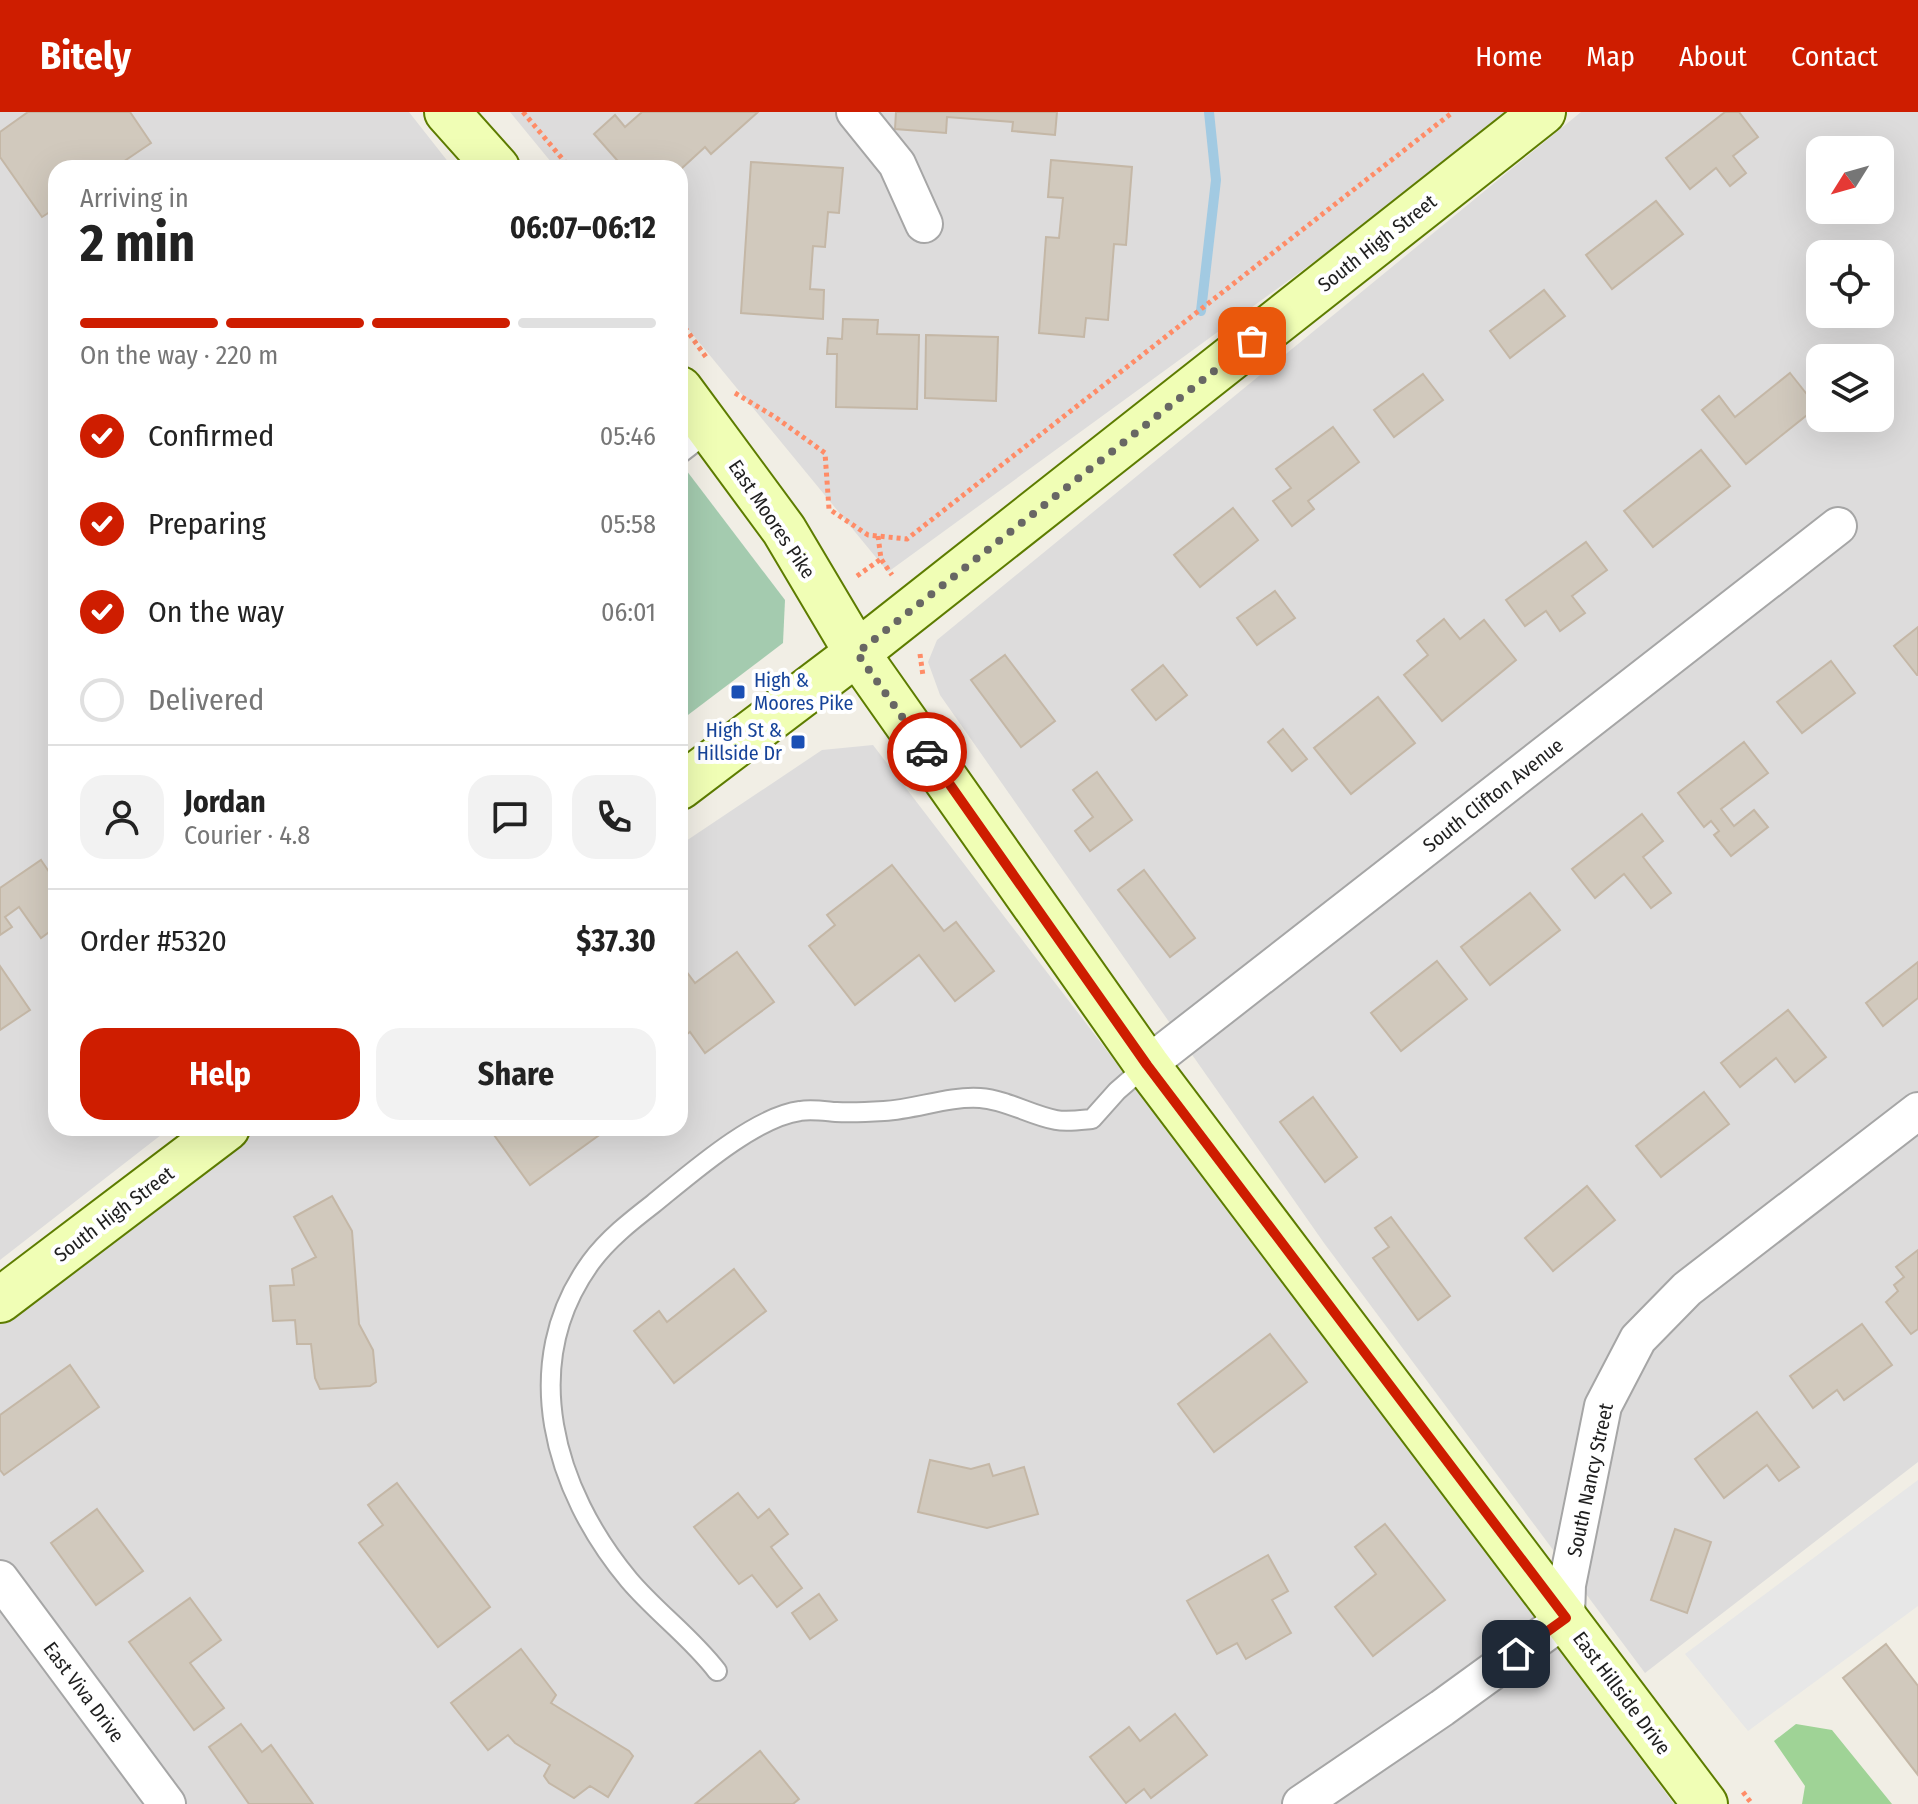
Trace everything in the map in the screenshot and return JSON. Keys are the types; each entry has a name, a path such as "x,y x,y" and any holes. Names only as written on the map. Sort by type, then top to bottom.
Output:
{"main road":[{"path":"447,112 490,160"},
{"name":"South High Street","path":"688,781 857,653 1543,112"},
{"name":"East Moores Pike","path":"696,377 695,442 784,530 857,653"},
{"name":"East Hillside Drive","path":"857,653 1147,1065 1705,1804"},
{"name":"South High Street","path":"0,1300 216,1136"}],"street":[{"path":"855,112 897,164 924,224"},
{"name":"South Clifton Avenue","path":"1147,1065 1838,526"},
{"name":"South Nancy Street","path":"1566,1618 1567,1585 1603,1406 1638,1339 1687,1289 1918,1111"},
{"name":"East Viva Drive","path":"0,1579 167,1804"},
{"path":"1301,1804 1442,1708 1566,1618"}],"lane":[{"path":"717,1671 700,1649 654,1608 613,1558 571,1485 556,1440 549,1402 551,1368 560,1326 572,1295 591,1262 618,1232 677,1184 720,1152 777,1117 801,1110 886,1111 951,1099 982,1098 1058,1121 1092,1119 1117,1091 1147,1065"}],"path":[{"path":"523,112 563,160"},
{"path":"730,386 738,397 775,417 825,453 829,509 868,535 907,539 1453,112"},
{"path":"688,349 696,377"},
{"path":"825,598 881,559"},
{"path":"920,649 920,667 926,684"}],"shaded area":[{"path":"0,112 409,112 447,160 48,160 48,1136 160,1136 0,1260"},
{"path":"510,112 1520,112 888,572 688,329 688,160 549,160"},
{"path":"1581,112 1918,112 1918,1462 1645,1673 1324,1243 940,695 928,662 937,640"},
{"path":"873,745 1392,1423 1674,1804 0,1804 0,1301 46,1266 242,1136 688,1136 688,840 822,750"},
{"path":"1918,1480 1918,1606 1748,1731 1685,1654"}],"green space":[{"path":"688,473 785,600 783,643 688,715"},
{"path":"1796,1724 1832,1730 1892,1804 1802,1804 1805,1786 1774,1741"}],"building":[{"path":"28,112 130,112 151,143 126,160 48,160 48,213 42,217 0,157 0,132"},
{"path":"642,112 758,112 711,154 705,147 688,163 688,160 617,160 594,134 615,115 625,127"},
{"path":"896,112 1057,112 1055,135 1012,131 1013,122 947,117 946,133 895,129"},
{"path":"1725,112 1739,112 1758,137 1733,156 1746,173 1730,186 1716,168 1690,189 1666,158"},
{"path":"1051,160 1132,167 1126,245 1114,244 1108,320 1086,318 1084,337 1039,333 1046,237 1059,238 1063,198 1048,197"},
{"path":"751,162 843,168 839,213 828,212 825,247 813,246 810,289 824,290 823,319 741,313"},
{"path":"1656,201 1683,234 1612,289 1586,255"},
{"path":"1544,290 1565,316 1510,358 1490,331"},
{"path":"843,319 878,320 877,334 919,335 917,409 836,407 837,354 827,354 828,338 842,339"},
{"path":"926,335 998,337 996,401 925,398"},
{"path":"1790,373 1806,393 1806,416 1746,464 1702,410 1719,396 1735,417"},
{"path":"1423,374 1443,400 1394,437 1374,410"},
{"path":"1333,427 1359,462 1308,501 1314,509 1292,526 1273,501 1291,488 1276,469"},
{"path":"1701,450 1730,486 1653,547 1624,511"},
{"path":"1233,508 1258,540 1200,587 1174,555"},
{"path":"1586,542 1607,570 1572,596 1585,613 1560,631 1546,611 1525,626 1506,600"},
{"path":"1275,591 1295,618 1257,645 1237,618"},
{"path":"1444,619 1460,639 1484,620 1516,660 1442,721 1404,675 1428,655 1417,641"},
{"path":"1918,627 1918,675 1917,675 1894,646"},
{"path":"1005,655 1055,721 1021,747 971,680"},
{"path":"1831,661 1855,693 1802,733 1777,702"},
{"path":"1163,665 1187,695 1156,720 1132,690"},
{"path":"1378,697 1415,743 1351,794 1314,748"},
{"path":"1283,729 1307,759 1292,771 1268,742"},
{"path":"1744,742 1768,773 1721,809 1734,826 1754,810 1768,827 1731,856 1714,835 1719,831 1711,821 1704,827 1678,793"},
{"path":"1097,772 1132,820 1090,851 1075,831 1093,817 1073,790"},
{"path":"1642,814 1663,841 1643,857 1671,893 1651,908 1624,874 1595,898 1572,869"},
{"path":"41,860 48,870 48,933 41,938 19,907 5,917 12,927 0,935 0,888"},
{"path":"892,865 944,931 956,922 994,971 955,1001 919,955 855,1005 809,946 835,925 827,915"},
{"path":"1144,870 1195,938 1170,957 1118,890"},
{"path":"1530,893 1560,930 1490,985 1461,947"},
{"path":"737,952 774,1002 705,1053 690,1032 688,1033 688,974 695,983"},
{"path":"1437,961 1467,999 1401,1051 1371,1013"},
{"path":"1918,962 1918,998 1883,1026 1866,1003"},
{"path":"0,966 30,1010 0,1030"},
{"path":"1788,1010 1826,1057 1795,1082 1776,1058 1740,1087 1721,1063"},
{"path":"1704,1092 1729,1124 1661,1177 1636,1146"},
{"path":"1313,1097 1357,1157 1325,1182 1280,1122"},
{"path":"495,1136 598,1136 530,1185"},
{"path":"1587,1186 1615,1220 1553,1271 1525,1238"},
{"path":"332,1196 352,1231 359,1324 373,1350 376,1382 370,1386 320,1389 315,1378 311,1344 297,1344 295,1320 273,1321 270,1286 294,1285 292,1269 316,1257 294,1217"},
{"path":"1391,1217 1450,1296 1418,1320 1373,1258 1389,1247 1375,1228"},
{"path":"1918,1250 1918,1329 1911,1334 1886,1302 1898,1291 1894,1285 1904,1277 1896,1267"},
{"path":"734,1269 766,1311 674,1383 634,1331 659,1311 667,1322"},
{"path":"1862,1324 1892,1365 1844,1400 1837,1390 1813,1408 1790,1376"},
{"path":"1270,1334 1307,1382 1214,1452 1178,1404"},
{"path":"70,1365 99,1407 4,1475 0,1470 0,1415"},
{"path":"1757,1412 1799,1467 1779,1481 1767,1465 1724,1498 1695,1459"},
{"path":"930,1460 971,1469 989,1464 993,1476 1024,1467 1038,1514 987,1528 918,1512"},
{"path":"397,1483 490,1607 438,1647 359,1543 383,1525 368,1505"},
{"path":"738,1493 758,1518 769,1509 788,1534 771,1547 802,1588 777,1607 752,1575 739,1584 694,1527"},
{"path":"97,1509 143,1571 96,1605 51,1543"},
{"path":"1385,1524 1445,1600 1373,1656 1335,1607 1376,1574 1355,1547"},
{"path":"1675,1529 1711,1542 1687,1613 1651,1600"},
{"path":"1268,1555 1288,1591 1272,1600 1291,1633 1246,1659 1237,1643 1217,1654 1187,1601"},
{"path":"819,1594 837,1620 810,1639 792,1613"},
{"path":"190,1598 221,1640 190,1663 224,1708 194,1730 129,1642"},
{"path":"1886,1644 1918,1686 1918,1775 1843,1678"},
{"path":"521,1649 556,1695 551,1703 633,1756 608,1797 590,1786 574,1798 549,1783 544,1776 550,1765 515,1743 508,1735 488,1750 451,1703"},
{"path":"1175,1714 1207,1755 1151,1798 1144,1789 1126,1803 1090,1757 1129,1727 1140,1741"},
{"path":"241,1724 262,1752 271,1745 313,1804 249,1804 209,1747"},
{"path":"760,1751 799,1799 793,1804 695,1804"}],"waterway":[{"path":"1201,311 1216,180 1209,112"}],"way so far":[{"path":"927,752 857,653 1252,341"}],"place":[{"name":"High & Moores Pike","path":"738,692"},
{"name":"High St & Hillside Dr","path":"798,742"}],"route":[{"path":"927,752 1147,1065 1566,1618 1516,1654"}]}
